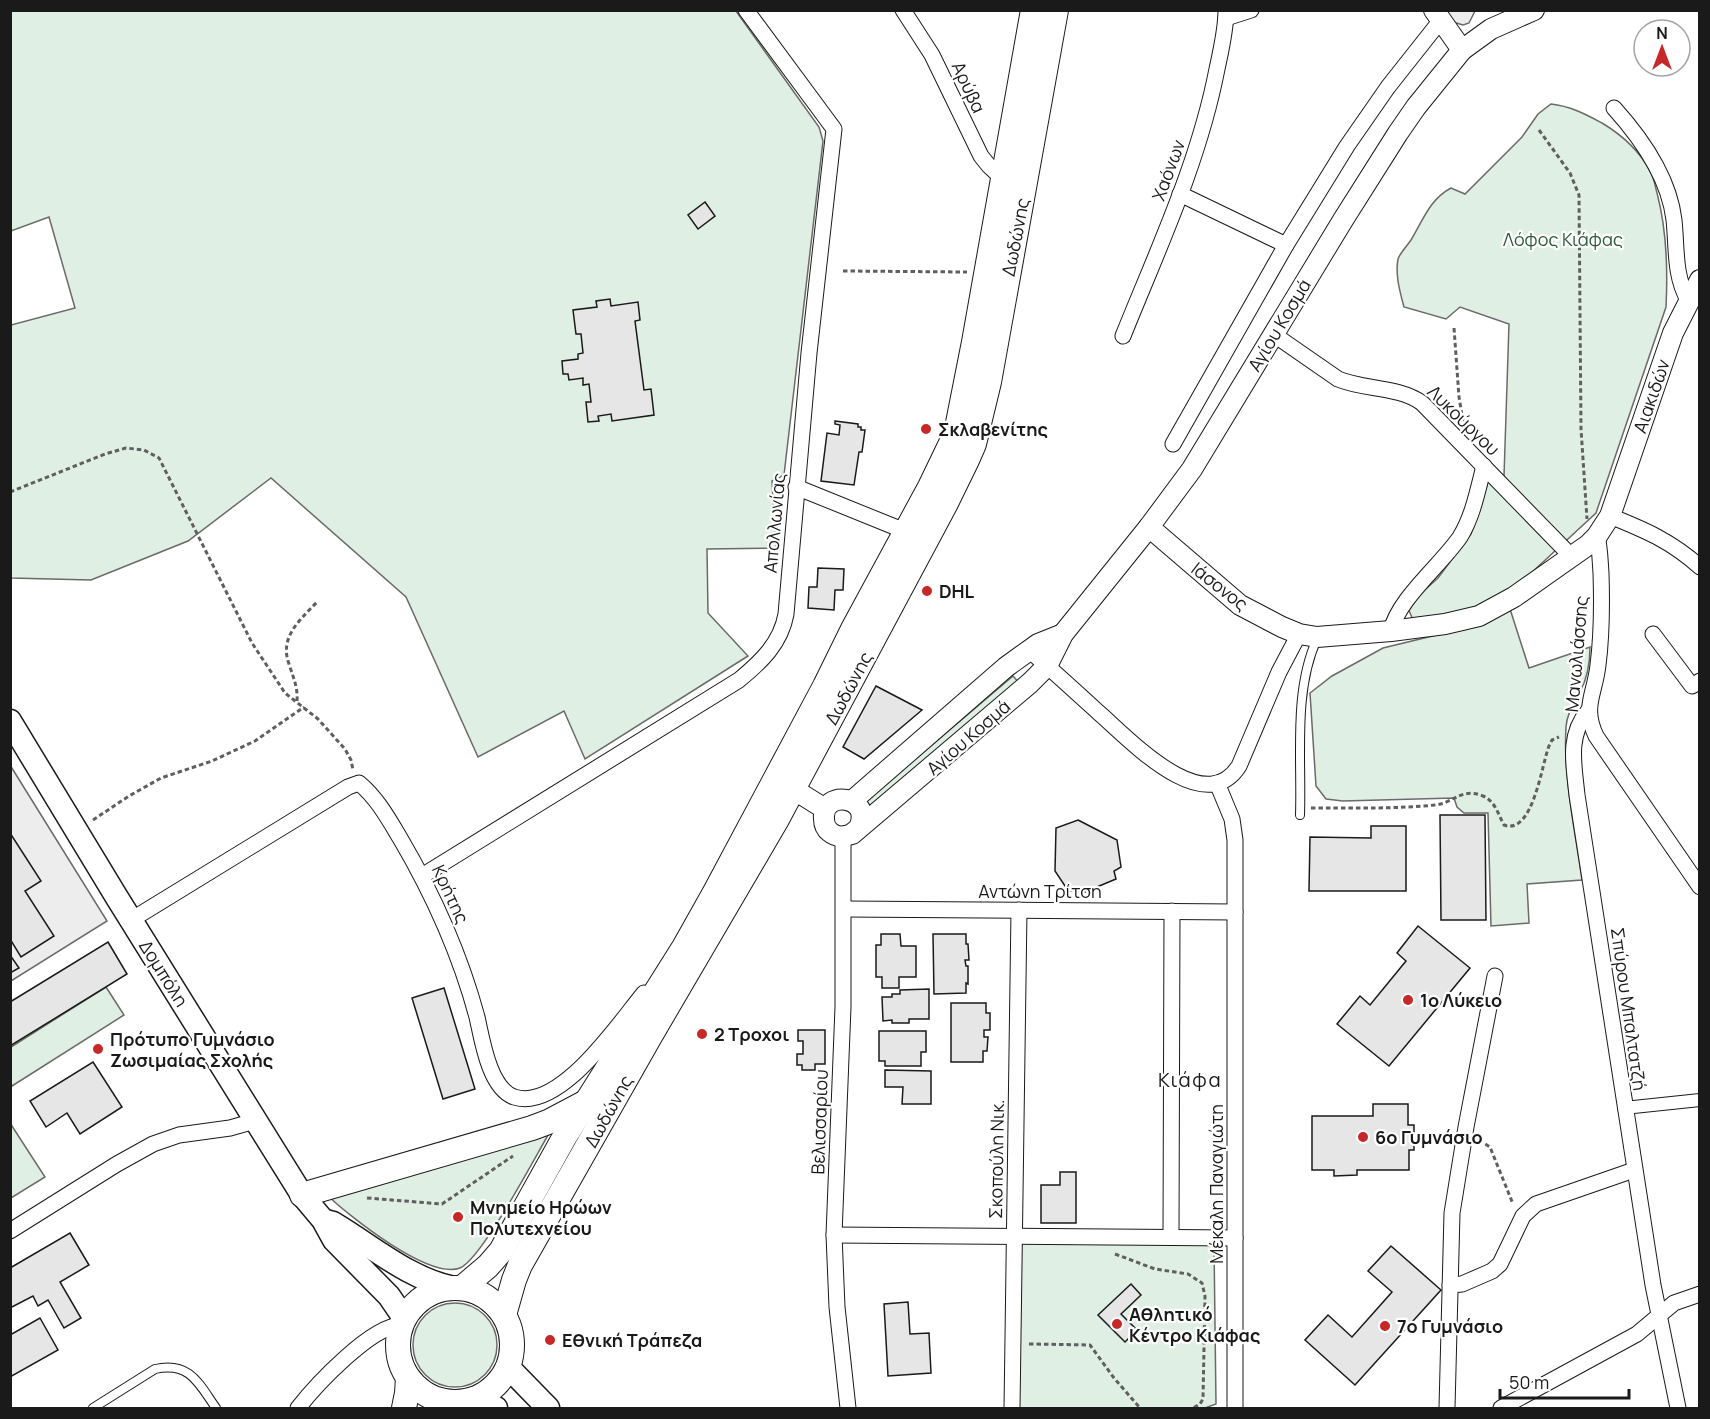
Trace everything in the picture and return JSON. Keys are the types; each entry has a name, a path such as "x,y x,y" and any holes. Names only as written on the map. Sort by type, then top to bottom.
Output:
{"main road":[{"name":"Δωδώνης","path":"403,1321 417,1302 443,1289 458,1288 488,1266 501,1251 586,1102 785,784 904,531 940,467 959,423 1033,10"},
{"name":"Δωδώνης","path":"504,1315 520,1266 649,1038 785,784 952,493 974,444 989,382 1056,10"},
{"name":"Δομπόλη","path":"10,721 302,1195 323,1220 334,1240 389,1296 403,1321"},
{"path":"302,1195 532,1128 586,1102"},
{"path":"323,1220 333,1223 417,1276 438,1285 484,1296 504,1315 510,1327 513,1348 508,1367 494,1387 488,1403 458,1402 443,1405 417,1389 408,1378 398,1355 398,1340 403,1321"},
{"path":"508,1367 548,1408"},
{"path":"404,1408 408,1378"}],"street":[{"name":"Απολλωνίας","path":"422,876 739,680 765,656 780,637 785,622 809,353 834,129 746,10"},
{"name":"Αρύβα","path":"903,10 932,55 981,156 1002,178"},
{"path":"1226,14 1251,10"},
{"name":"Αγίου Κοσμά","path":"851,833 945,757 1047,666 1063,634 1149,527 1192,469 1398,133 1462,50 1497,17 1534,10"},
{"name":"Χαόνων","path":"1123,336 1204,129 1220,56 1226,14"},
{"path":"1173,444 1286,245 1347,146 1438,15 1462,50"},
{"path":"1614,108 1644,146 1665,186 1674,220 1678,276 1688,300"},
{"path":"1180,194 1286,245"},
{"name":"Αιακιδών","path":"1308,636 1391,631 1445,624 1479,616 1514,597 1572,557 1597,536 1610,516 1673,333 1700,280"},
{"name":"Λυκούργου","path":"1273,334 1338,379 1349,384 1417,399 1572,557"},
{"path":"1391,631 1400,608 1444,559 1462,533 1484,466"},
{"path":"796,487 904,531"},
{"path":"1610,516 1660,536 1700,567"},
{"name":"Ιάσονος","path":"1149,527 1240,605 1308,636"},
{"name":"Μανωλιάσσης","path":"1597,536 1600,555 1602,622 1598,667 1588,711 1589,722 1596,736 1700,887"},
{"name":"Αγίου Κοσμά","path":"852,801 1029,650 1063,634"},
{"path":"1653,634 1692,687 1700,681"},
{"path":"1029,650 1160,765 1190,781 1217,783 1229,779 1239,766 1275,680 1308,636"},
{"name":"Σπύρου Μπαλτατζή","path":"1588,711 1579,724 1573,752 1577,795 1634,1170 1678,1408"},
{"name":"Κρήτης","path":"354,784 360,783 382,809 422,876 465,975 491,1070 503,1089 514,1096 529,1098 571,1077 593,1056 646,990 661,983"},
{"name":"Μέκαλη Παναγιώτη","path":"1217,783 1234,828 1235,1408"},
{"path":"131,920 354,784"},
{"path":"785,784 825,810"},
{"path":"838,800 852,801 858,807 861,815 851,833 834,835 826,828 825,810 831,803 838,800"},
{"name":"Βελισσαρίου","path":"848,1408 837,1307 834,1235 843,1007 844,909 851,833"},
{"name":"Αντώνη Τρίτση","path":"844,909 1235,912"},
{"name":"Σκοπούλη Νικ.","path":"1012,1408 1019,910"},
{"path":"1171,1238 1172,911"},
{"path":"1447,1408 1452,1213 1495,976"},
{"path":"1624,1108 1700,1100"},
{"path":"10,1231 153,1144 173,1136 230,1128 255,1121"},
{"path":"1450,1285 1462,1284 1492,1272 1500,1264 1522,1216 1528,1210 1544,1200 1634,1170"},
{"path":"834,1235 1235,1238"},
{"path":"1501,1408 1631,1337 1674,1303 1700,1294"},
{"path":"298,1408 314,1388 358,1348 384,1328 403,1321"}],"lane":[{"path":"1300,811 1303,693 1308,663 1308,636"},
{"path":"93,1408 155,1369 166,1366 182,1369 193,1375 216,1408"}],"path":[{"path":"1539,130 1570,173 1579,195 1582,456 1586,517 1597,536"},
{"path":"843,271 954,272"},
{"path":"1454,328 1459,397 1465,431 1462,443"},
{"path":"10,492 105,454 126,448 144,450 159,458 252,643 285,693 318,719 345,749 351,760 354,784"},
{"path":"297,701 298,690 286,652 287,642 297,623 317,602"},
{"path":"76,830 145,786 212,761 255,741 304,706"},
{"path":"1300,811 1438,805 1458,795 1472,794 1483,796 1491,801 1504,825 1514,825 1521,821 1535,796 1551,741 1556,737 1575,737"},
{"path":"1465,1135 1484,1142 1490,1147 1514,1208 1522,1216"},
{"path":"361,1197 442,1204 521,1150"},
{"path":"1110,1253 1163,1271 1188,1274 1202,1283 1205,1296 1203,1399 1193,1408"},
{"path":"1023,1344 1090,1345 1140,1408"}],"green space":[{"path":"11,11 736,11 819,127 823,141 784,475 772,481 776,548 707,549 708,613 748,656 585,759 564,711 478,757 406,597 271,478 188,541 91,580 11,578 11,325 75,308 49,217 11,231"},
{"name":"Λόφος Κιάφας","path":"1551,104 1577,111 1609,128 1623,138 1646,163 1654,182 1665,235 1666,307 1596,513 1529,575 1509,590 1467,614 1413,620 1407,606 1438,578 1471,534 1488,482 1504,476 1509,324 1460,307 1446,319 1404,307 1398,277 1398,259 1438,198 1451,188 1465,194 1522,137 1538,114"},
{"path":"1510,609 1529,668 1590,647 1586,676 1569,713 1566,727 1566,765 1582,880 1527,884 1529,923 1491,926 1488,813 1464,813 1457,807 1454,798 1343,801 1326,799 1316,786 1310,693 1332,676 1383,648 1449,632"},
{"path":"1013,676 1020,684 873,809 866,801"},
{"path":"106,987 124,1015 12,1086 11,1047"},
{"path":"10,1123 45,1177 11,1198 10,1198"},
{"path":"551,1130 495,1227 470,1261 460,1268 446,1269 429,1265 410,1256 353,1217 327,1195"},
{"name":"Αθλητικό Κέντρο Κιάφας","path":"1021,1241 1214,1244 1216,1404 1205,1408 1018,1408"},
{"path":"455,1303 478,1310 490,1322 497,1345 490,1368 478,1380 455,1387 432,1380 420,1368 413,1345 420,1322 432,1310"}],"shaded area":[{"path":"1445,11 1475,11 1469,23 1463,25 1453,22"},
{"path":"10,765 107,921 11,981 10,981"}],"building":[{"path":"705,202 715,216 698,229 688,215"},
{"path":"610,299 611,306 638,302 640,320 635,321 644,390 651,389 654,415 612,421 611,414 598,416 599,421 588,422 586,402 591,402 589,384 583,385 583,378 569,380 568,374 563,374 562,361 578,359 578,354 583,353 581,334 576,334 573,310 597,307 596,301"},
{"path":"835,421 858,424 861,430 865,430 854,485 821,481 827,433 839,435 840,425 835,424"},
{"path":"818,568 844,569 843,590 835,590 834,610 808,608 809,587 817,587"},
{"path":"876,686 922,710 864,759 843,747"},
{"path":"1440,815 1485,815 1486,920 1441,920"},
{"path":"1078,820 1117,840 1121,867 1114,871 1116,879 1080,894 1077,888 1069,892 1055,871 1056,828"},
{"path":"1371,826 1406,826 1406,891 1309,891 1310,837 1371,838"},
{"path":"10,833 41,881 25,891 54,936 21,957 10,939"},
{"name":"1ο Λύκειο","path":"1418,926 1470,968 1389,1066 1337,1024 1360,996 1370,1005 1406,961 1397,953"},
{"path":"881,934 900,934 901,946 916,946 916,977 899,977 899,988 882,988 882,977 876,977 876,945 881,945"},
{"path":"933,934 966,934 969,960 965,960 968,966 966,993 934,994"},
{"path":"108,942 127,974 10,1046 10,1002"},
{"path":"10,955 19,968 10,973"},
{"path":"444,988 475,1089 443,1099 412,998"},
{"path":"929,989 929,1019 909,1019 909,1023 883,1021 882,997 900,994 900,990"},
{"path":"951,1003 986,1003 986,1013 990,1013 990,1030 984,1030 984,1037 988,1037 987,1051 983,1051 983,1062 951,1062"},
{"path":"798,1030 825,1030 825,1064 815,1064 815,1070 802,1070 802,1065 797,1065 797,1054 803,1054 803,1041 798,1041"},
{"path":"879,1031 926,1031 926,1052 921,1052 921,1066 885,1066 885,1061 879,1061"},
{"path":"93,1062 122,1107 80,1134 67,1113 46,1127 30,1101"},
{"path":"885,1070 931,1071 931,1104 902,1104 903,1087 885,1087"},
{"name":"6ο Γυμνάσιο","path":"1373,1104 1408,1104 1408,1125 1414,1125 1414,1150 1409,1150 1409,1170 1357,1170 1357,1175 1334,1176 1334,1170 1312,1170 1312,1116 1373,1116"},
{"path":"1060,1172 1076,1172 1076,1223 1041,1223 1041,1185 1060,1185"},
{"path":"70,1233 89,1265 60,1282 81,1318 64,1328 48,1300 38,1306 33,1296 10,1308 10,1268"},
{"name":"7ο Γυμνάσιο","path":"1391,1246 1441,1290 1355,1385 1305,1340 1328,1315 1352,1337 1392,1292 1368,1271"},
{"path":"1131,1284 1141,1295 1121,1314 1137,1330 1125,1342 1098,1315"},
{"path":"908,1302 910,1334 929,1333 931,1373 888,1376 884,1304"},
{"path":"40,1318 58,1350 10,1377 10,1335"}],"place":[{"name":"Σκλαβενίτης","path":"926,429"},
{"name":"DHL","path":"927,591"},
{"name":"1ο Λύκειο","path":"1408,1000"},
{"name":"2 Τροχοι","path":"702,1034"},
{"name":"Πρότυπο Γυμνάσιο Ζωσιμαίας Σχολής","path":"98,1049"},
{"name":"6ο Γυμνάσιο","path":"1363,1137"},
{"name":"Μνημείο Ηρώων Πολυτεχνείου","path":"458,1217"},
{"name":"Αθλητικό Κέντρο Κιάφας","path":"1117,1324"},
{"name":"7ο Γυμνάσιο","path":"1385,1326"},
{"name":"Εθνική Τράπεζα","path":"550,1340"}],"district":[{"name":"Κιάφα","path":"1190,1079"}]}
